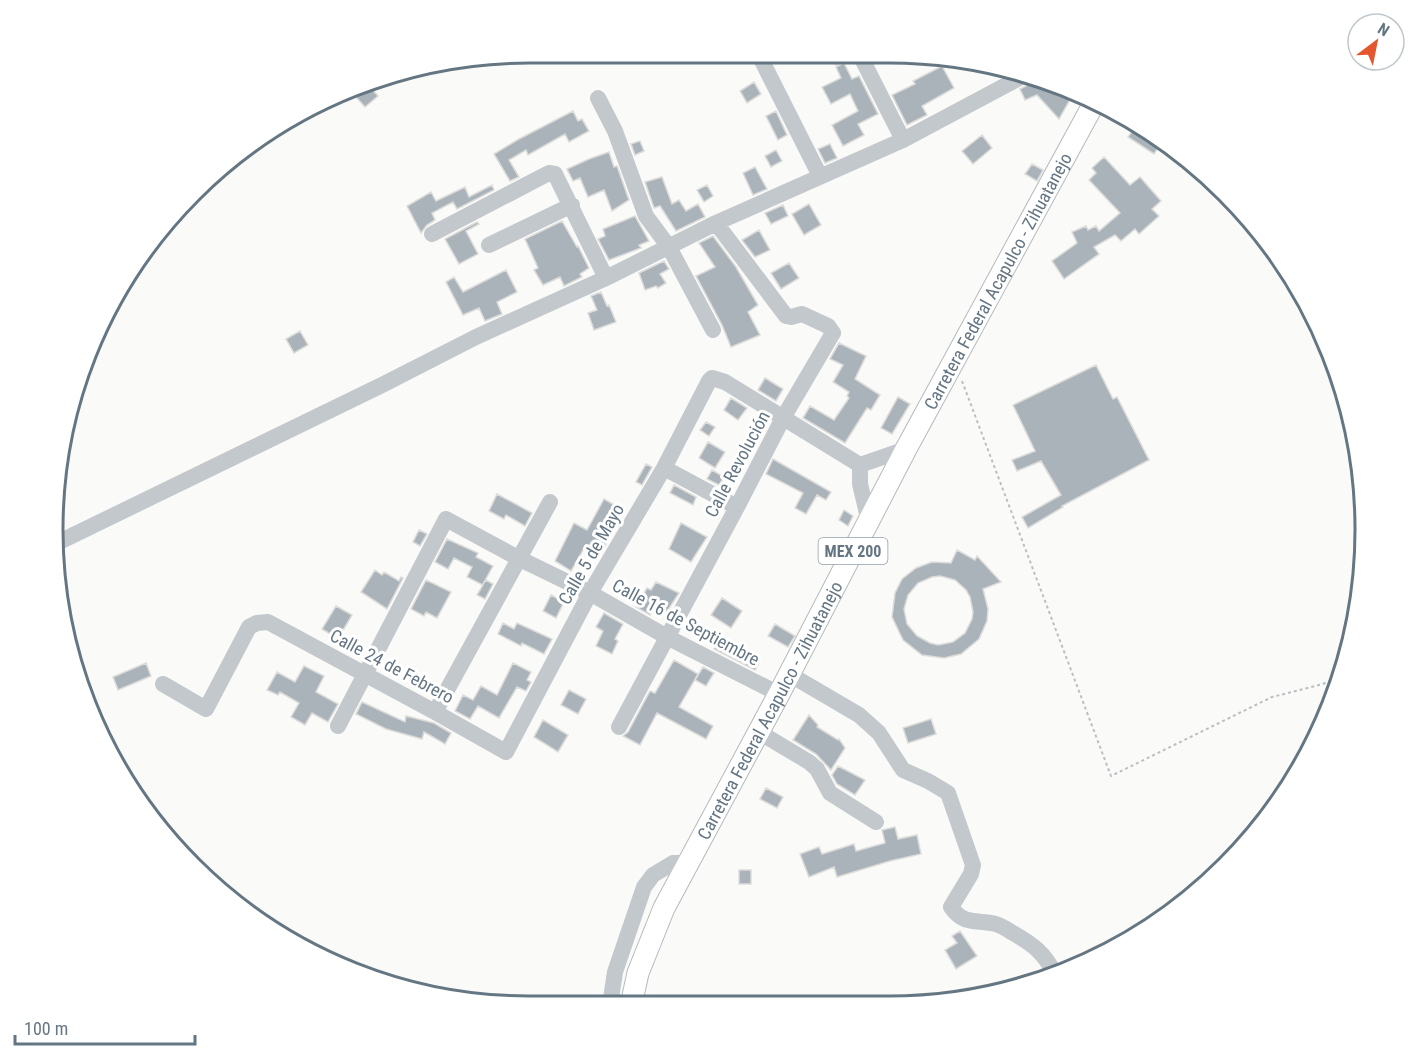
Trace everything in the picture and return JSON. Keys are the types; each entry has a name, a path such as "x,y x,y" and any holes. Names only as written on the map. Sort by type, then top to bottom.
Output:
{"main road":[{"name":"Carretera Federal Acapulco - Zihuatanejo","path":"633,996 638,973 664,908 759,732 906,449 1091,109"}],"street":[{"path":"763,63 820,176"},
{"path":"864,63 903,140"},
{"path":"63,540 476,337 606,278 716,223 903,140 1014,81"},
{"path":"598,98 615,131 646,216 669,247 712,330"},
{"path":"432,234 549,173 555,174 606,278"},
{"path":"489,245 572,206"},
{"name":"Calle Revolución","path":"619,727 783,418 833,333 828,326 802,314 786,316 716,223"},
{"name":"Calle 5 de Mayo","path":"506,752 590,593 664,468 709,381 712,378 725,382 783,418"},
{"path":"783,418 860,465"},
{"path":"860,465 906,449"},
{"path":"860,465 860,484 868,522"},
{"path":"664,468 737,507"},
{"path":"435,712 550,502"},
{"name":"Calle 16 de Septiembre","path":"365,673 446,519 779,694"},
{"name":"Calle 24 de Febrero","path":"163,684 206,709 249,627 257,623 268,622 506,752"},
{"path":"338,726 365,673"},
{"path":"789,674 859,715 879,733 903,770 948,793 973,866 971,874 951,907 963,920 998,925 1030,943 1045,956 1051,966"},
{"path":"759,732 809,762 817,769 830,793 876,822"},
{"path":"611,996 615,972 644,887 653,875 673,863 688,863"}],"path":[{"path":"954,360 1111,776 1272,697 1329,681"}],"building":[{"path":"844,63 852,79 859,76 878,114 858,124 864,135 843,146 832,125 858,111 850,94 831,104 822,87 841,78 836,67"},
{"path":"942,66 954,88 922,106 927,115 907,125 892,95 915,84 913,81"},
{"path":"754,82 761,94 747,103 740,91"},
{"path":"1028,85 1070,100 1059,119 1037,95 1025,100 1020,89"},
{"path":"373,91 378,96 365,107 356,97"},
{"path":"573,111 578,121 582,119 589,131 569,142 565,134 528,155 526,150 509,160 519,177 510,181 494,154"},
{"path":"776,111 787,135 778,140 766,116"},
{"path":"1132,132 1158,149 1154,154 1128,137"},
{"path":"982,135 992,148 973,164 962,151"},
{"path":"640,141 644,151 635,155 631,144"},
{"path":"830,144 837,158 825,163 818,149"},
{"path":"776,150 782,161 771,167 765,156"},
{"path":"609,152 614,167 617,166 629,200 612,211 604,190 588,197 580,178 573,181 567,169"},
{"path":"1104,157 1130,185 1140,177 1161,201 1152,209 1159,216 1139,234 1135,229 1121,241 1115,235 1094,247 1099,254 1064,279 1052,261 1077,243 1072,232 1086,226 1088,230 1096,226 1099,231 1120,213 1089,180 1096,173 1092,168"},
{"path":"1032,164 1043,170 1037,181 1025,174"},
{"path":"755,167 767,189 753,195 743,173"},
{"path":"662,177 672,204 679,200 686,211 698,204 705,217 676,231 660,206 654,208 645,182"},
{"path":"492,185 494,190 457,209 453,202 432,213 435,220 421,233 407,206 431,192 436,201 465,187 469,197"},
{"path":"707,185 713,196 704,202 697,190"},
{"path":"809,204 821,225 804,235 792,214"},
{"path":"783,205 788,216 771,224 765,213"},
{"path":"635,216 649,241 639,245 641,248 609,260 598,239 605,236 603,229"},
{"path":"562,221 589,268 580,274 582,277 564,286 560,277 543,285 534,270 538,268 525,239"},
{"path":"477,222 479,224 466,231 478,254 459,264 445,239"},
{"path":"759,230 770,250 755,257 742,240"},
{"path":"713,236 736,267 758,305 748,312 760,335 731,347 696,276 715,267 699,243"},
{"path":"664,261 669,269 660,274 666,283 658,288 656,286 645,290 639,273"},
{"path":"789,263 799,278 781,289 771,273"},
{"path":"506,270 517,292 497,302 502,314 485,321 479,308 463,315 446,282 454,277 463,292"},
{"path":"601,292 616,322 594,330 588,313 597,310 591,296"},
{"path":"300,331 308,345 294,353 286,339"},
{"path":"839,343 866,356 855,379 880,395 871,410 867,408 845,443 803,418 810,406 834,420 849,398 847,396 849,392 833,382 843,365 830,359"},
{"path":"1096,365 1113,399 1117,397 1149,460 1062,506 1028,528 1022,517 1061,495 1041,461 1017,471 1012,460 1035,451 1013,405"},
{"path":"765,378 783,389 776,401 758,390"},
{"path":"898,397 910,404 892,434 881,428"},
{"path":"731,398 747,408 738,420 724,410"},
{"path":"706,422 715,427 709,436 700,430"},
{"path":"708,442 725,452 715,468 699,458"},
{"path":"773,459 831,492 826,500 817,495 806,514 795,508 803,493 766,474"},
{"path":"646,464 652,467 642,485 636,482"},
{"path":"712,470 724,477 719,485 707,479"},
{"path":"674,485 696,497 693,505 670,493"},
{"path":"497,494 532,513 525,526 506,515 504,519 489,511"},
{"path":"604,499 618,507 608,525 614,528 601,554 586,545 571,571 555,561 574,523 587,530"},
{"path":"844,510 853,516 848,526 839,520"},
{"path":"681,523 707,537 691,562 669,549"},
{"path":"419,530 427,534 420,546 413,542"},
{"path":"447,539 478,553 476,557 493,566 483,584 486,580 493,584 485,599 477,595 483,585 467,577 472,567 454,558 448,569 435,562"},
{"path":"957,550 975,560 977,556 1001,582 983,589 988,609 987,621 979,639 961,654 944,658 922,655 903,640 892,617 895,593 902,579 916,568 932,562 951,563","holes":["940,576 955,580 970,597 972,619 965,633 953,642 938,645 930,643 917,636 907,624 904,609 908,595 918,583 932,577"]},
{"path":"375,570 382,575 384,572 399,581 401,577 403,578 387,609 361,592"},
{"path":"426,580 451,592 437,618 426,612 424,616 411,609"},
{"path":"656,582 679,593 666,613 654,607 650,615 636,607 647,588 651,590"},
{"path":"551,595 564,602 556,618 543,611"},
{"path":"722,598 742,611 731,628 711,615"},
{"path":"336,606 352,615 338,639 322,629"},
{"path":"604,613 623,624 615,639 618,641 612,654 596,646 603,631 596,627"},
{"path":"503,623 514,629 517,623 552,639 544,654 522,643 521,646 498,634"},
{"path":"775,624 795,636 788,647 768,636"},
{"path":"719,641 759,663 755,670 714,649"},
{"path":"674,660 698,674 679,707 713,726 706,739 657,713 640,745 623,736 628,732 650,691 655,693"},
{"path":"146,663 151,676 118,690 113,677"},
{"path":"513,663 531,672 527,680 531,682 526,691 517,687 499,718 478,706 470,719 455,711 463,695 473,700 481,686 497,695"},
{"path":"304,666 324,676 316,692 338,704 328,722 312,713 305,725 291,717 299,703 280,692 278,695 267,690 277,672 295,682"},
{"path":"703,667 714,673 706,686 695,680"},
{"path":"569,690 586,699 578,714 561,705"},
{"path":"362,702 405,722 406,716 434,723 451,733 445,744 424,732 422,739 386,729 356,714"},
{"path":"809,715 818,725 817,727 839,739 845,748 831,770 816,754 793,740"},
{"path":"931,719 936,734 908,743 903,728"},
{"path":"543,720 568,735 558,752 534,737"},
{"path":"838,766 865,780 855,795 837,784 832,775"},
{"path":"766,788 783,797 777,808 760,799"},
{"path":"895,827 898,839 917,835 921,854 837,877 834,867 809,877 800,854 819,847 822,854 854,844 856,851 885,843 882,830"},
{"path":"739,870 751,870 751,884 739,884"},
{"path":"960,931 977,956 956,969 945,950 957,943 952,936"}]}
